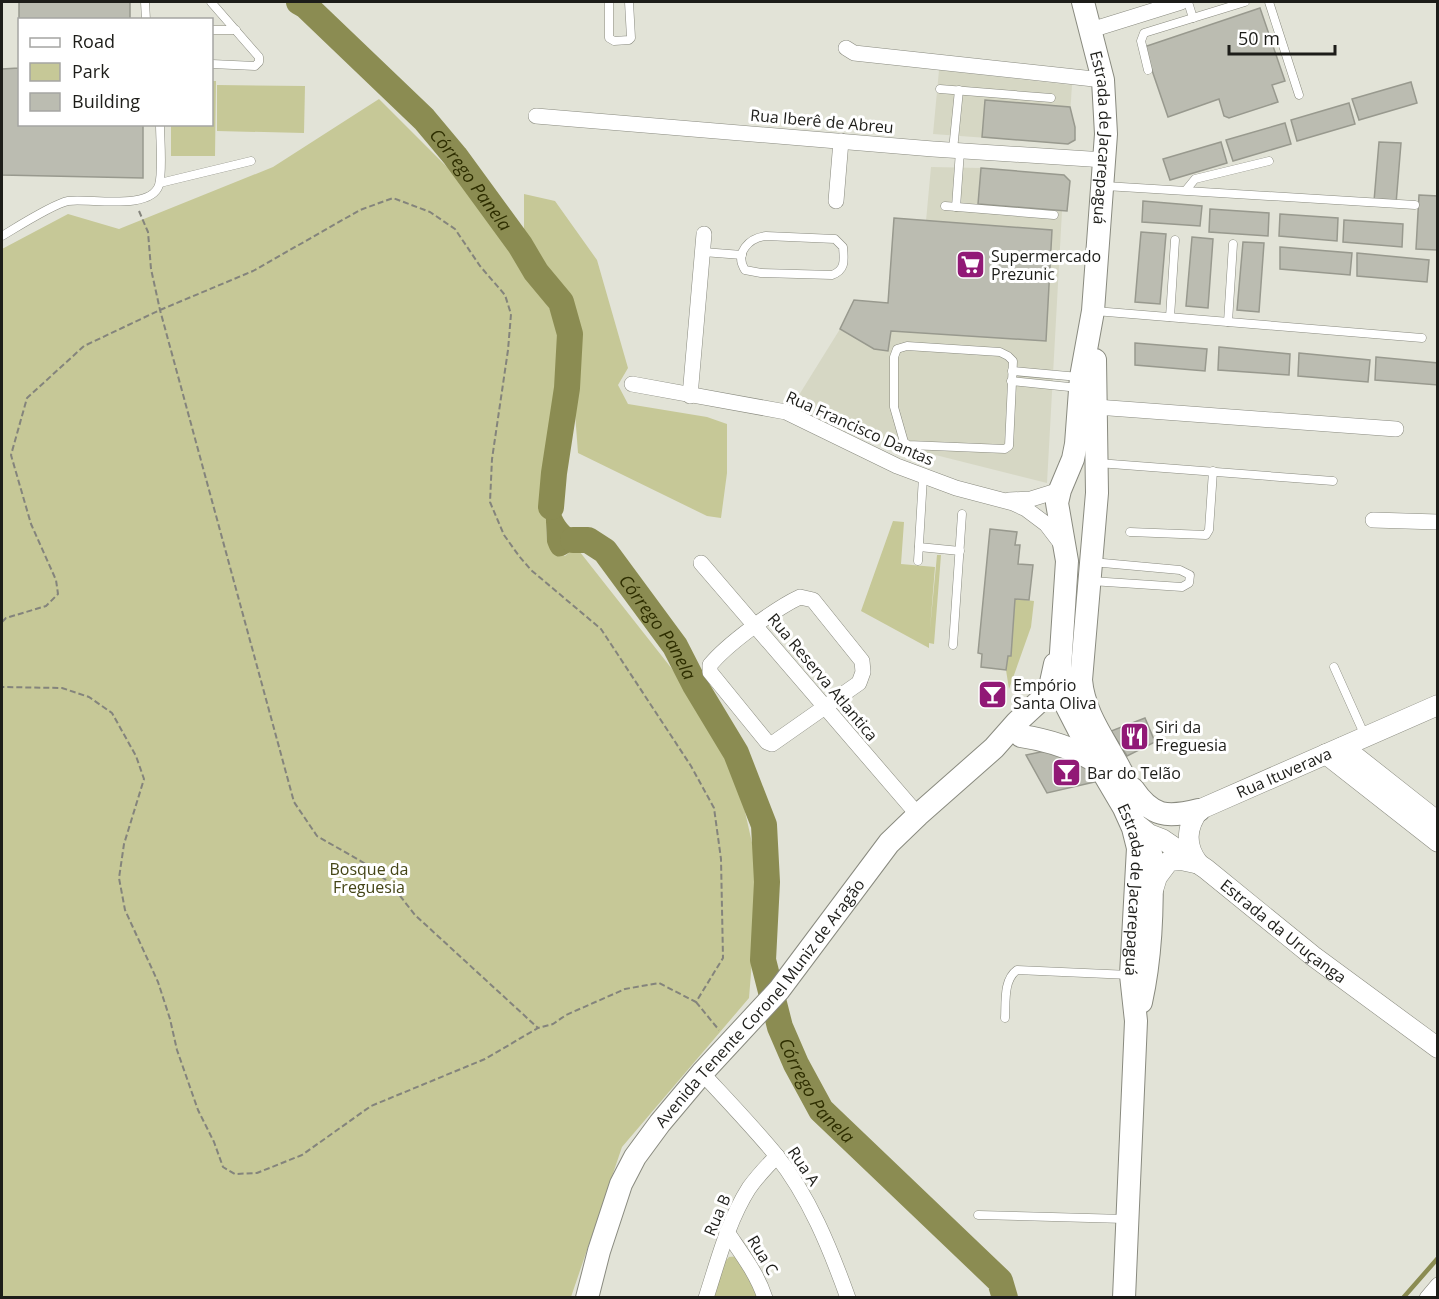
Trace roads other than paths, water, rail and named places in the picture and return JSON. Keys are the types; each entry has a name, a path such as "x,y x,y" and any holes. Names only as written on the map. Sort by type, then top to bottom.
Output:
{"main road":[{"name":"Estrada de Jacarepaguá","path":"1083,2 1103,80 1106,134 1093,311 1080,383 1076,444 1073,459 1060,490 1057,511 1066,553 1060,668 1064,701 1133,828 1143,841 1131,975 1136,1021 1124,1298"},
{"name":"Estrada de Jacarepaguá","path":"1093,311 1097,493 1080,669 1082,693 1091,717 1121,771 1143,841 1153,890 1147,976 1136,1021"},
{"path":"1060,490 1075,488 1087,499 1084,541 1090,572"},
{"name":"Avenida Tenente Coronel Muniz de Aragão","path":"587,1298 599,1251 621,1184 635,1157 702,1073 779,990 889,843 994,748 1045,696 1050,687 1053,668 1060,648"},
{"name":"Avenida Tenente Coronel Muniz de Aragão","path":"994,748 1021,736 1064,701 1075,689 1080,669"},
{"path":"1021,736 1081,752 1097,762"},
{"path":"1121,771 1142,801 1155,811 1176,816 1198,810"}],"street":[{"path":"1091,30 1181,2"},
{"path":"846,48 854,53 1103,80"},
{"name":"Rua Iberê de Abreu","path":"536,116 1105,160"},
{"path":"836,201 841,141"},
{"path":"690,396 704,234"},
{"name":"Rua Francisco Dantas","path":"632,384 786,412 924,477 1026,509 1054,533 1066,553"},
{"path":"1096,407 1396,429"},
{"name":"Rua Francisco Dantas","path":"1000,500 1031,499 1060,490"},
{"path":"1373,520 1437,522"},
{"name":"Rua Reserva Atlantica","path":"701,563 918,815"},
{"path":"800,597 813,600 862,661 863,672 859,683 825,708 772,744 767,742 710,672 710,665 785,604 800,597"},
{"name":"Rua Ituverava","path":"1143,841 1159,827 1437,705"},
{"path":"1334,751 1437,822"},
{"path":"1334,751 1437,842"},
{"path":"1198,810 1188,836 1191,852 1200,865"},
{"name":"Estrada da Uruçanga","path":"1143,841 1162,840 1200,865 1313,956 1437,1048"},
{"path":"1153,890 1160,871 1169,861 1188,860 1200,865"},
{"name":"Rua A","path":"702,1073 777,1156 806,1201 833,1258 848,1298"},
{"name":"Rua B","path":"706,1298 727,1232 749,1188 777,1156"},
{"name":"Rua C","path":"727,1232 753,1271 765,1298"},
{"path":"1427,1298 1437,1286"}],"lane":[{"path":"145,2 146,18"},
{"path":"211,2 259,57 259,62 255,66 213,64"},
{"path":"609,2 609,38 614,41 631,38 629,2"},
{"path":"1188,2 1193,18"},
{"path":"1148,70 1141,41 1144,33 1245,2"},
{"path":"1269,2 1299,95"},
{"path":"213,30 236,30"},
{"path":"940,89 1051,98"},
{"path":"956,207 959,90"},
{"path":"2,236 65,202 87,199 118,202 144,199 156,192 160,183 160,126"},
{"path":"160,183 251,161"},
{"path":"1186,190 1195,179 1269,161"},
{"path":"1103,186 1414,205"},
{"path":"945,206 1054,215"},
{"path":"756,237 835,239 843,247 844,266 839,272 831,275 761,273 745,270 742,265 742,255 748,241 756,237"},
{"path":"1170,317 1175,240"},
{"path":"1228,322 1233,244"},
{"path":"703,252 742,255"},
{"path":"1093,311 1422,338"},
{"path":"907,346 1000,352 1013,360 1011,381 1009,446 1005,449 908,445 904,442 894,407 894,357 897,349 907,346"},
{"path":"1012,371 1080,383"},
{"path":"1011,381 1080,383"},
{"path":"1096,462 1333,481"},
{"path":"1130,532 1206,536 1209,531 1213,471"},
{"path":"918,561 924,477"},
{"path":"953,645 962,514"},
{"path":"919,547 960,551"},
{"path":"1180,570 1190,575 1189,583 1182,587 1090,572 1180,570"},
{"path":"1334,667 1366,737"},
{"path":"1005,1018 1008,981 1017,970 1131,975"},
{"path":"978,1215 1127,1219"}],"waterway":[{"name":"Córrego Panela","path":"299,2 306,6 424,119 455,156 520,245 536,272 561,302 570,334 567,388 551,507"},
{"name":"Córrego Panela","path":"573,540 588,540 605,551 675,646 695,685 736,753 764,825 767,882 763,960 780,1027 796,1064 821,1110 1000,1281 1005,1298"},
{"path":"1403,1298 1438,1258"}],"place":[{"name":"Supermercado Prezunic","path":"970,265"},
{"name":"Empório Santa Oliva","path":"992,694"},
{"name":"Siri da Freguesia","path":"1134,736"},
{"name":"Bar do Telão","path":"1066,773"}],"park label":[{"name":"Bosque da Freguesia","path":"369,878"}]}
